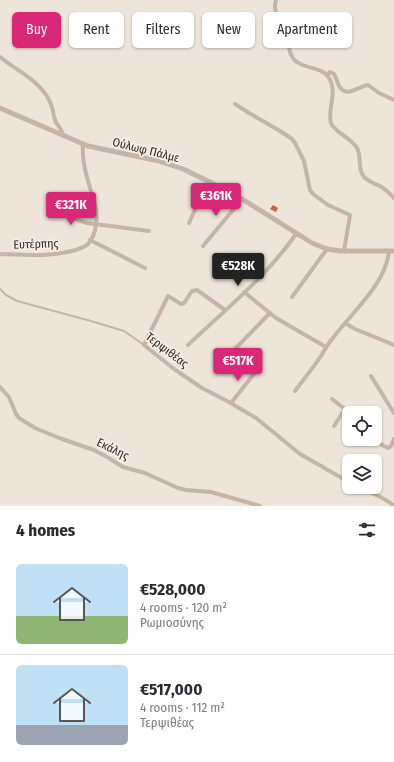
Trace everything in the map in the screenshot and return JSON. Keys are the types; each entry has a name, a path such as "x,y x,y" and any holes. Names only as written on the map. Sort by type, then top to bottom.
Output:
{"street":[{"path":"276,0 275,11 286,34 293,59 299,64 320,71 327,75 330,80 333,92 330,120 331,125 350,139 356,146 359,153 363,176 384,189 394,198"},
{"path":"0,57 33,81 45,93 50,102 55,120 62,131 63,136"},
{"path":"327,75 330,72 334,74 340,87 346,91 353,91 368,85 379,93 394,100"},
{"path":"235,104 292,139 304,161 310,190 313,194 328,205 350,215 344,251"},
{"name":"Ούλωφ Πάλμε","path":"0,108 83,144 159,161 183,169 242,199 296,234 327,249 344,251 392,251"},
{"path":"83,144 82,152 96,206 96,225 90,240 145,268"},
{"path":"189,223 208,181"},
{"path":"202,246 242,199"},
{"path":"53,209 83,222 96,225 149,231"},
{"path":"188,345 244,292 281,254 296,234"},
{"name":"Ευτέρπης","path":"0,254 58,254 72,251 84,246 90,240"},
{"path":"292,297 327,249"},
{"path":"295,391 333,337 379,279 392,251"},
{"path":"144,345 168,296 181,304 184,303 192,291 197,290 225,310"},
{"path":"244,292 270,313 326,347"},
{"path":"228,356 270,313"},
{"path":"345,323 354,329 394,345"},
{"name":"Τερψιθέας","path":"144,345 174,369 202,388 231,403 263,423 300,454 342,478"},
{"path":"231,403 257,370"},
{"path":"371,376 394,414"},
{"name":"Εκάλης","path":"0,387 9,397 19,418 35,428 97,452 117,462 123,467 145,473 178,488 211,492 260,506"},
{"path":"332,399 342,407"},
{"path":"334,426 342,414"},
{"path":"382,445 388,448 394,440"},
{"path":"374,494 386,499 394,506"}],"lane":[{"name":"Τερψιθέας","path":"0,290 18,301 124,331 144,345"}],"building":[{"path":"273,205 278,208 276,212 270,209"}]}
